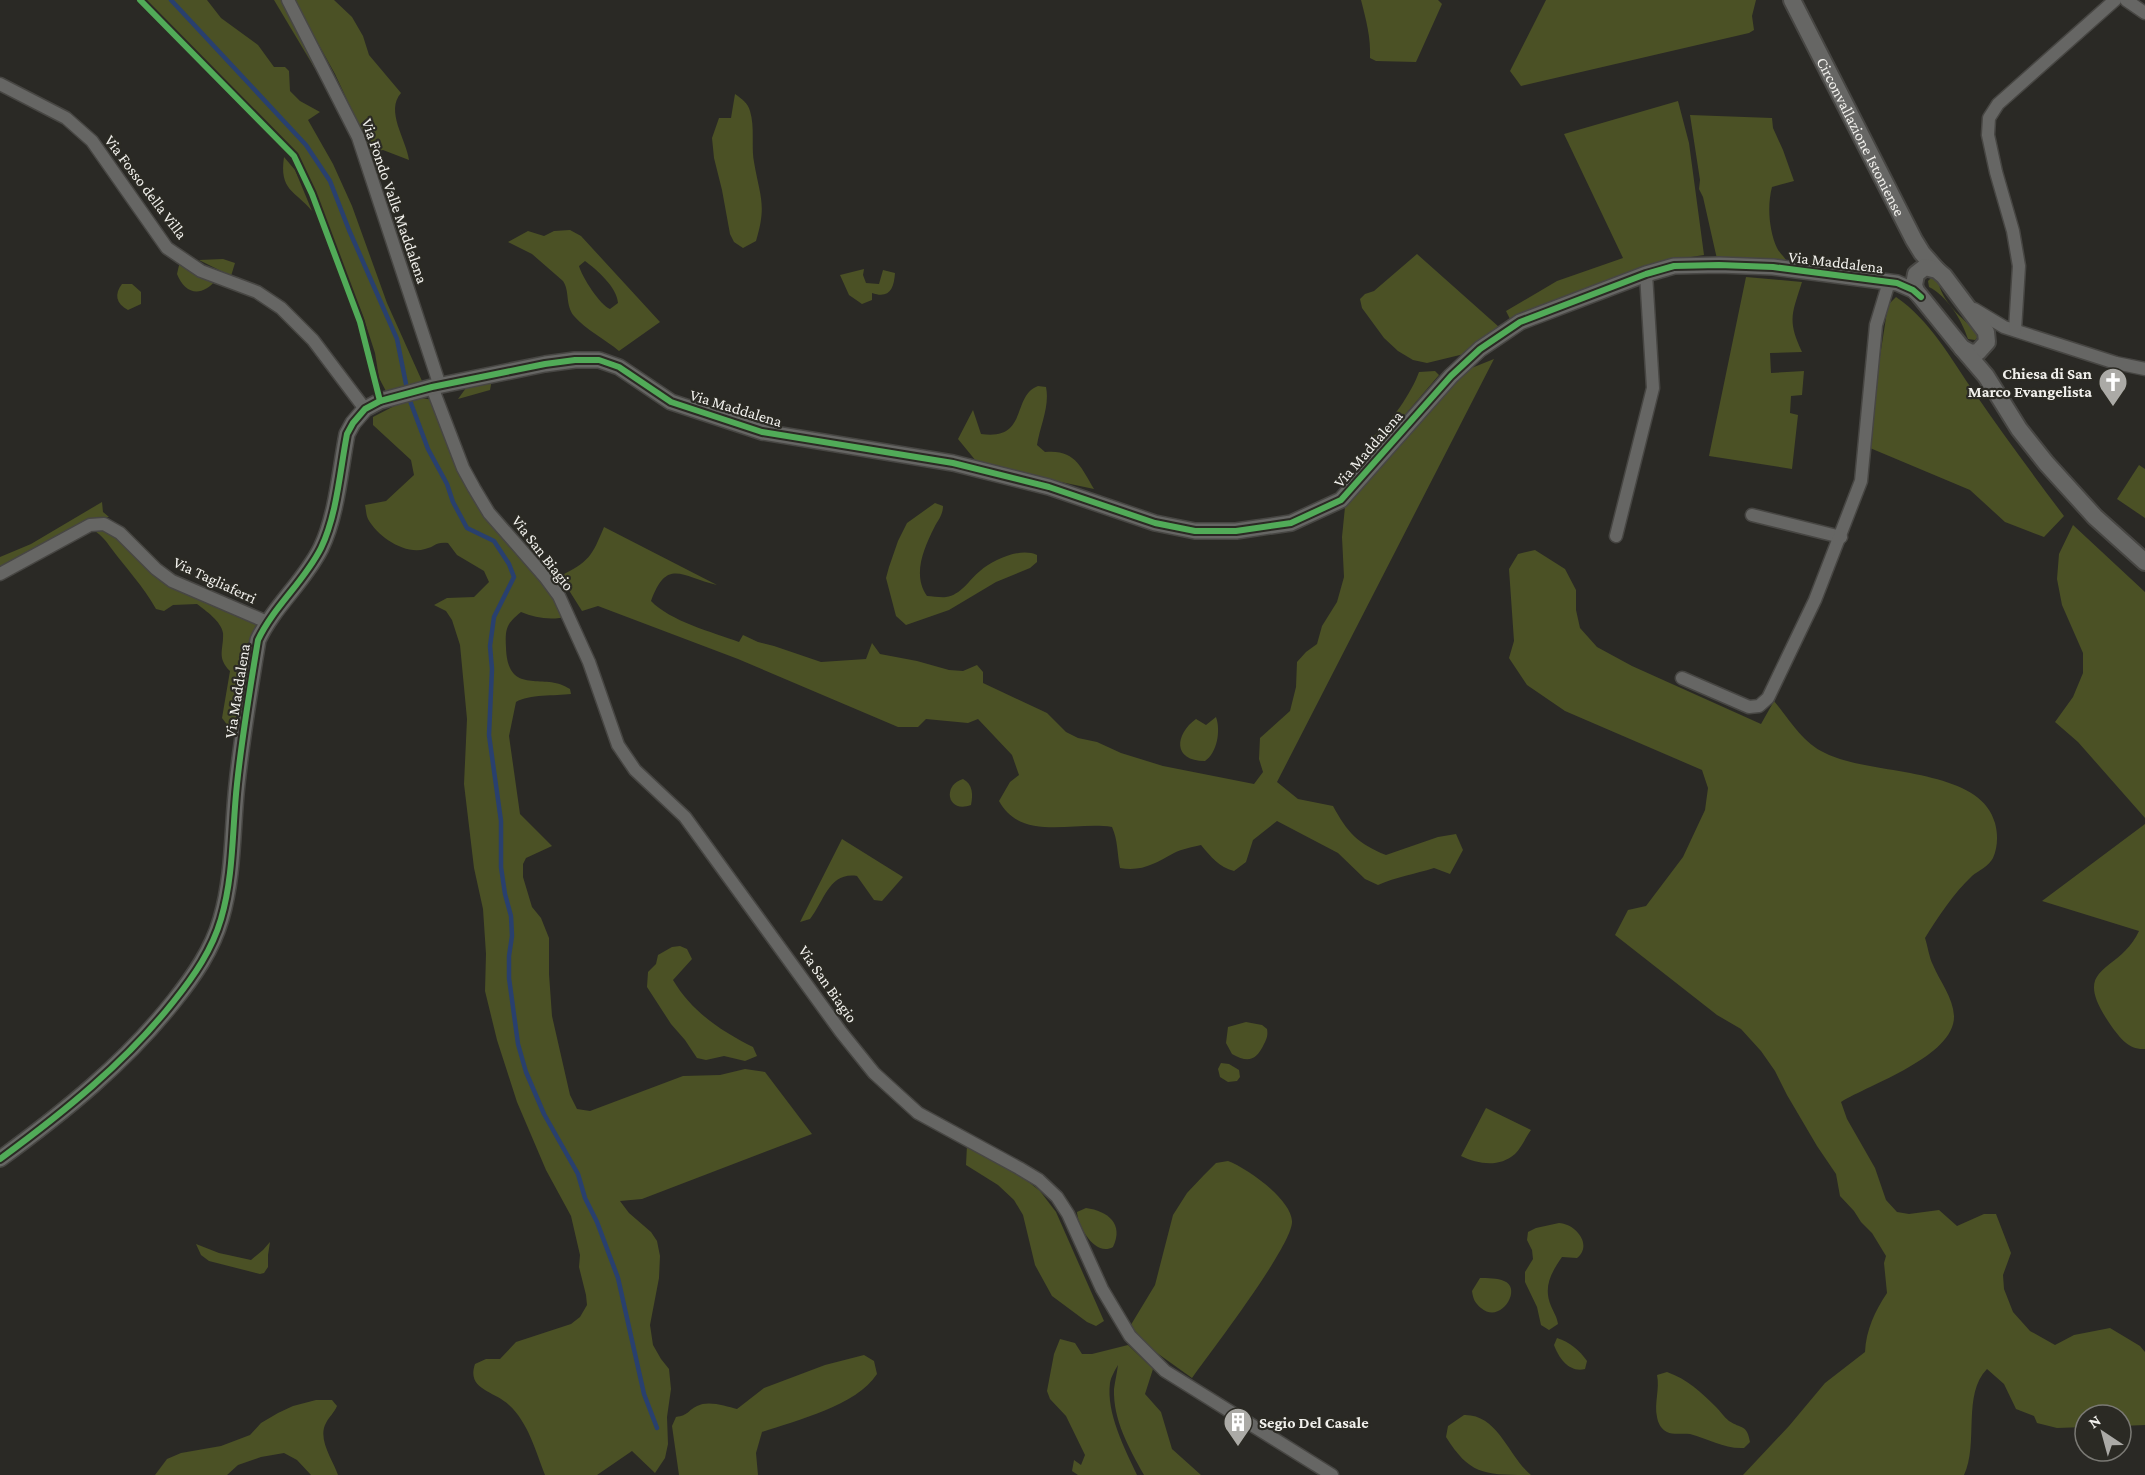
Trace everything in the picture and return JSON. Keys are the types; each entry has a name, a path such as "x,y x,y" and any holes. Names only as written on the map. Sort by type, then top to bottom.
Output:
{"main road":[{"name":"Circonvallazione Istoniense","path":"1792,0 1914,240 1986,332 1986,344"},
{"path":"1914,240 1918,256 1914,285 1921,297 1986,376 2019,429 2046,463 2095,517 2145,562"},
{"path":"1917,273 1925,267 1937,270"},
{"path":"1962,348 1972,354 1986,344"},
{"path":"1986,344 1981,358 1986,376"}],"street":[{"name":"Via Fondo Valle Maddalena","path":"288,0 358,137 433,387"},
{"path":"2010,329 2019,266 2013,231 1990,144 1989,118 1998,104 2115,0"},
{"path":"2126,0 2145,13"},
{"name":"Via Fosso della Villa","path":"0,84 66,118 92,141 167,248 201,271 257,292 281,308 313,340 365,409"},
{"name":"Via Maddalena","path":"0,1159 64,1111 104,1077 153,1029 205,959 221,921 226,898 237,783 258,640 267,622 321,548 330,525 347,434 365,409 380,401 433,387 545,364 599,360 619,367 671,402 762,432 953,463 1049,487 1155,523 1195,531 1236,531 1291,523 1341,500 1450,376 1480,349 1520,322 1646,274 1674,266 1773,267 1893,283 1913,290 1921,297"},
{"name":"Via Maddalena","path":"1893,283 1905,282 1917,273"},
{"path":"1616,536 1653,388 1646,274"},
{"path":"1682,678 1749,707 1759,706 1767,698 1815,600 1841,537 1860,482 1876,325 1893,283"},
{"path":"1962,299 1987,319 2010,329 2116,363 2145,369"},
{"path":"1986,344 1997,331 2010,329"},
{"name":"Via San Biagio","path":"433,387 463,468 489,513 559,596 589,662 618,745 625,757 643,778 685,817 841,1032 868,1065 918,1113 1019,1167 1039,1180 1057,1197 1068,1214 1102,1289 1130,1336 1165,1371 1332,1475"},
{"path":"1752,515 1841,537"},
{"name":"Via Tagliaferri","path":"0,574 90,525 104,524 120,533 156,569 172,581 267,622"}],"green space":[{"path":"142,0 207,0 221,18 258,45 274,67 285,67 289,71 290,91 300,101 320,112 308,120 333,164 352,206 387,303 422,381 387,393 379,378 375,353 363,316 313,190 297,158"},
{"path":"274,0 284,0 319,69 314,67"},
{"path":"294,0 334,0 352,17 363,36 369,55 401,93 395,108 396,117 409,160 383,150 372,153 335,74"},
{"path":"1361,0 1438,0 1442,4 1416,62 1376,61 1370,58 1369,36"},
{"path":"1546,0 1756,0 1752,16 1754,30 1521,86 1510,71"},
{"path":"735,94 746,103 750,111 753,156 762,209 756,241 743,248 734,242 730,234 712,138 719,118 731,118"},
{"path":"1678,101 1689,143 1704,255 1671,260 1511,321 1506,311 1557,281 1623,258 1564,134"},
{"path":"1690,115 1772,118 1773,128 1794,181 1772,187 1769,210 1774,241 1788,263 1717,259 1703,197 1699,189 1700,180"},
{"path":"284,157 295,170 312,211 286,183 283,168"},
{"path":"570,230 581,236 660,322 619,351 584,325 571,312 563,281 532,254 508,242 528,231 544,236 554,231","holes":["585,261 606,279 614,291 618,303 610,309 601,302 584,277 579,266"]},
{"path":"1417,254 1499,327 1464,354 1427,363 1413,360 1398,351 1384,338 1362,308 1360,299 1365,294 1374,291"},
{"path":"223,259 235,263 231,276 199,260"},
{"path":"180,261 216,280 200,291 189,290 177,274"},
{"path":"864,269 863,275 866,283 879,284 883,270 895,273 892,288 886,294 872,293 872,300 862,304 849,295 840,275"},
{"path":"1746,277 1802,282 1793,324 1802,352 1770,353 1771,373 1804,371 1802,395 1791,396 1790,413 1798,415 1792,469 1709,456"},
{"path":"1932,277 1938,280 1948,303 1978,332 1975,340 1968,339 1953,309 1942,296 1929,287 1928,281"},
{"path":"122,284 132,284 141,292 141,304 128,310 121,305 117,295"},
{"path":"1896,297 1930,328 2064,516 2044,537 2005,522 1970,490 1870,448 1876,382 1888,305"},
{"path":"1494,359 1277,782 1298,799 1333,806 1354,836 1386,855 1438,837 1456,834 1463,850 1450,874 1434,868 1378,885 1365,879 1338,853 1277,821 1253,840 1246,862 1234,871 1220,864 1201,845 1177,852 1142,868 1120,868 1112,827 1034,826 1021,822 1009,814 999,801 1010,782 1019,775 1012,755 978,719 968,723 926,719 918,727 898,727 738,659 598,606 582,611 560,576 584,562 596,545 604,527 717,585 685,575 670,574 657,587 651,601 669,614 692,625 739,642 743,635 821,662 866,659 872,643 880,654 949,670 963,671 977,665 983,672 983,683 1047,713 1066,732 1078,738 1097,742 1121,753 1163,766 1254,784 1263,772 1259,759 1260,738 1290,711 1296,687 1297,662 1317,644 1322,626 1337,602 1344,577 1342,537 1345,507 1454,375"},
{"path":"1435,371 1439,375 1380,444 1374,436 1400,407 1419,372"},
{"path":"492,379 490,390 458,399 466,388"},
{"path":"1038,386 1046,387 1047,394 1046,409 1037,445 1045,452 1063,453 1076,461 1094,489 1009,471 976,461 958,439 973,410 981,434 1006,431 1013,425 1024,399"},
{"path":"421,398 434,400 461,468 568,616 544,618 521,612 512,620 506,631 506,648 508,663 513,673 520,678 560,684 570,689 571,694 535,696 516,702 509,736 520,814 552,846 526,858 523,864 523,877 532,907 541,918 549,938 552,1016 570,1095 577,1109 590,1111 683,1076 720,1075 745,1069 765,1072 812,1134 642,1199 620,1201 629,1213 651,1232 657,1241 660,1256 659,1278 650,1325 653,1345 669,1369 671,1389 667,1417 668,1444 665,1458 655,1473 632,1451 597,1475 545,1475 531,1438 516,1412 503,1400 478,1385 473,1373 475,1364 486,1359 500,1359 516,1342 571,1324 580,1317 587,1305 579,1267 580,1255 571,1216 546,1170 517,1102 497,1040 485,991 486,954 483,909 474,868 464,784 467,719 460,645 452,620 446,611 434,605 447,598 474,597 489,582 484,571 457,555 448,543 417,550 401,547 378,532 366,514 365,505 386,501 414,475 411,460 373,425 373,417 398,404"},
{"path":"2139,465 2145,469 2145,518 2117,499"},
{"path":"102,502 103,512 109,517 95,518 80,524 0,571 0,557 31,544"},
{"path":"935,503 943,506 942,512 927,544 920,571 920,579 927,596 951,596 985,567 1007,556 1030,553 1037,555 1037,562 1030,568 996,582 949,610 906,625 896,616 886,578 898,541 907,523"},
{"path":"2073,525 2145,592 2145,818 2078,742 2055,722 2073,697 2083,673 2083,653 2062,605 2057,579 2059,554"},
{"path":"107,527 172,584 260,621 240,742 222,718 230,671 222,657 223,633 219,624 197,604 173,605 164,611 156,609 106,541 95,531"},
{"path":"1535,550 1565,569 1576,590 1576,610 1580,628 1597,647 1632,666 1761,724 1774,701 1803,737 1825,753 1868,766 1921,775 1946,782 1968,791 1985,805 1995,823 1997,832 1995,854 1986,866 1958,890 1925,938 1932,962 1953,1009 1951,1030 1941,1044 1926,1056 1841,1102 1847,1119 1875,1168 1886,1200 1897,1212 1909,1214 1939,1210 1957,1226 1984,1214 1996,1214 2011,1253 2003,1275 2004,1289 2013,1312 2030,1331 2055,1345 2074,1335 2110,1328 2140,1346 2145,1352 2145,1425 2133,1426 2133,1403 2073,1403 2073,1427 2057,1428 2037,1423 2034,1416 2016,1409 2004,1384 1987,1369 1979,1379 1975,1392 1970,1449 1964,1475 1743,1475 1825,1383 1865,1352 1872,1321 1887,1293 1884,1263 1886,1256 1872,1233 1840,1196 1836,1174 1761,1051 1741,1029 1717,1015 1615,935 1628,910 1646,906 1683,857 1705,810 1708,788 1702,770 1565,711 1527,685 1509,658 1514,641 1509,569 1518,554"},
{"path":"1216,717 1217,741 1212,753 1205,761 1187,757 1180,746 1184,732 1189,725 1196,719 1206,725"},
{"path":"963,779 972,790 972,797 971,805 963,807 952,802 950,792 956,782"},
{"path":"2145,824 2145,1049 2139,1049 2126,1043 2112,1027 2099,1006 2094,991 2095,980 2101,972 2120,956 2139,931 2042,901"},
{"path":"842,839 903,877 882,901 874,900 857,876 840,878 829,889 810,919 800,922"},
{"path":"680,946 687,949 692,959 673,980 698,1011 708,1020 753,1047 757,1056 745,1061 724,1056 706,1060 697,1058 671,1024 647,987 648,972 656,964 658,955 672,947"},
{"path":"1246,1022 1262,1025 1267,1029 1267,1036 1261,1050 1251,1059 1243,1059 1232,1054 1226,1043 1228,1027"},
{"path":"1221,1063 1229,1064 1239,1070 1240,1077 1237,1081 1228,1082 1220,1077 1218,1069"},
{"path":"1486,1108 1531,1130 1515,1154 1495,1163 1481,1163 1461,1156"},
{"path":"967,1145 1016,1172 1040,1191 1056,1212 1104,1321 1096,1326 1087,1322 1052,1296 1035,1265 1023,1215 1014,1200 998,1185 966,1165"},
{"path":"1228,1161 1267,1185 1284,1203 1290,1212 1292,1221 1280,1252 1266,1274 1192,1378 1150,1348 1129,1328 1155,1285 1173,1215 1187,1193 1216,1163"},
{"path":"1086,1208 1101,1212 1112,1220 1117,1232 1113,1247 1100,1248 1084,1232 1077,1212"},
{"path":"1559,1223 1576,1231 1583,1241 1583,1247 1582,1253 1577,1258 1562,1257 1552,1275 1548,1293 1558,1324 1549,1330 1541,1325 1537,1307 1525,1282 1525,1272 1533,1259 1527,1240 1528,1232"},
{"path":"270,1242 268,1267 264,1273 260,1274 209,1261 201,1255 196,1244 219,1253 251,1260"},
{"path":"1480,1278 1499,1279 1509,1285 1510,1297 1502,1309 1489,1312 1476,1303 1472,1291"},
{"path":"1557,1338 1570,1344 1581,1353 1587,1361 1585,1369 1575,1369 1562,1360 1554,1345"},
{"path":"1060,1339 1075,1343 1082,1354 1092,1354 1128,1345 1153,1369 1145,1394 1161,1412 1172,1449 1201,1475 1144,1475 1128,1444 1116,1412 1114,1389 1118,1365 1110,1383 1111,1406 1127,1454 1137,1475 1078,1475 1072,1471 1074,1460 1081,1465 1085,1455 1066,1416 1050,1399 1047,1391 1054,1354"},
{"path":"864,1355 874,1361 877,1374 855,1395 808,1417 762,1432 756,1453 758,1475 679,1475 672,1426 676,1417 686,1414 701,1404 717,1404 737,1409 764,1388 825,1365"},
{"path":"1667,1372 1693,1386 1729,1421 1743,1428 1750,1442 1744,1448 1730,1447 1690,1434 1672,1433 1663,1429 1656,1412 1657,1375"},
{"path":"316,1400 332,1400 337,1406 326,1423 323,1436 338,1475 311,1475 297,1460 284,1453 261,1457 238,1465 227,1475 155,1475 167,1459 181,1453 221,1446 250,1435 261,1423 278,1413"},
{"path":"1464,1415 1486,1421 1531,1475 1490,1473 1471,1466 1463,1459 1446,1437 1448,1426"}],"waterway":[{"path":"171,0 306,145 330,181 397,339 407,389"},
{"path":"409,398 428,449 467,528 494,541 509,564 514,577 494,617 490,646 492,669 489,735 501,821 501,867 511,916 509,978 518,1044 526,1072 544,1114 578,1174 585,1198 597,1222 618,1278 644,1394 657,1428"}],"cycle path":[{"path":"140,0 294,156 312,194 360,322 380,401"},
{"path":"0,1159 70,1105 114,1066 155,1024 181,992 207,952 221,919 228,886 239,766 258,640 272,616 306,572 321,548 331,521 347,434 365,409 380,401 432,387 545,364 599,360 619,367 671,402 762,432 953,463 1049,487 1155,523 1195,531 1236,531 1291,523 1341,500 1451,376 1480,349 1520,322 1646,274 1674,266 1773,267 1897,283 1913,290 1921,297"}],"place":[{"name":"Chiesa di San Marco Evangelista","path":"2113,408"},
{"name":"Segio Del Casale","path":"1238,1448"}]}
